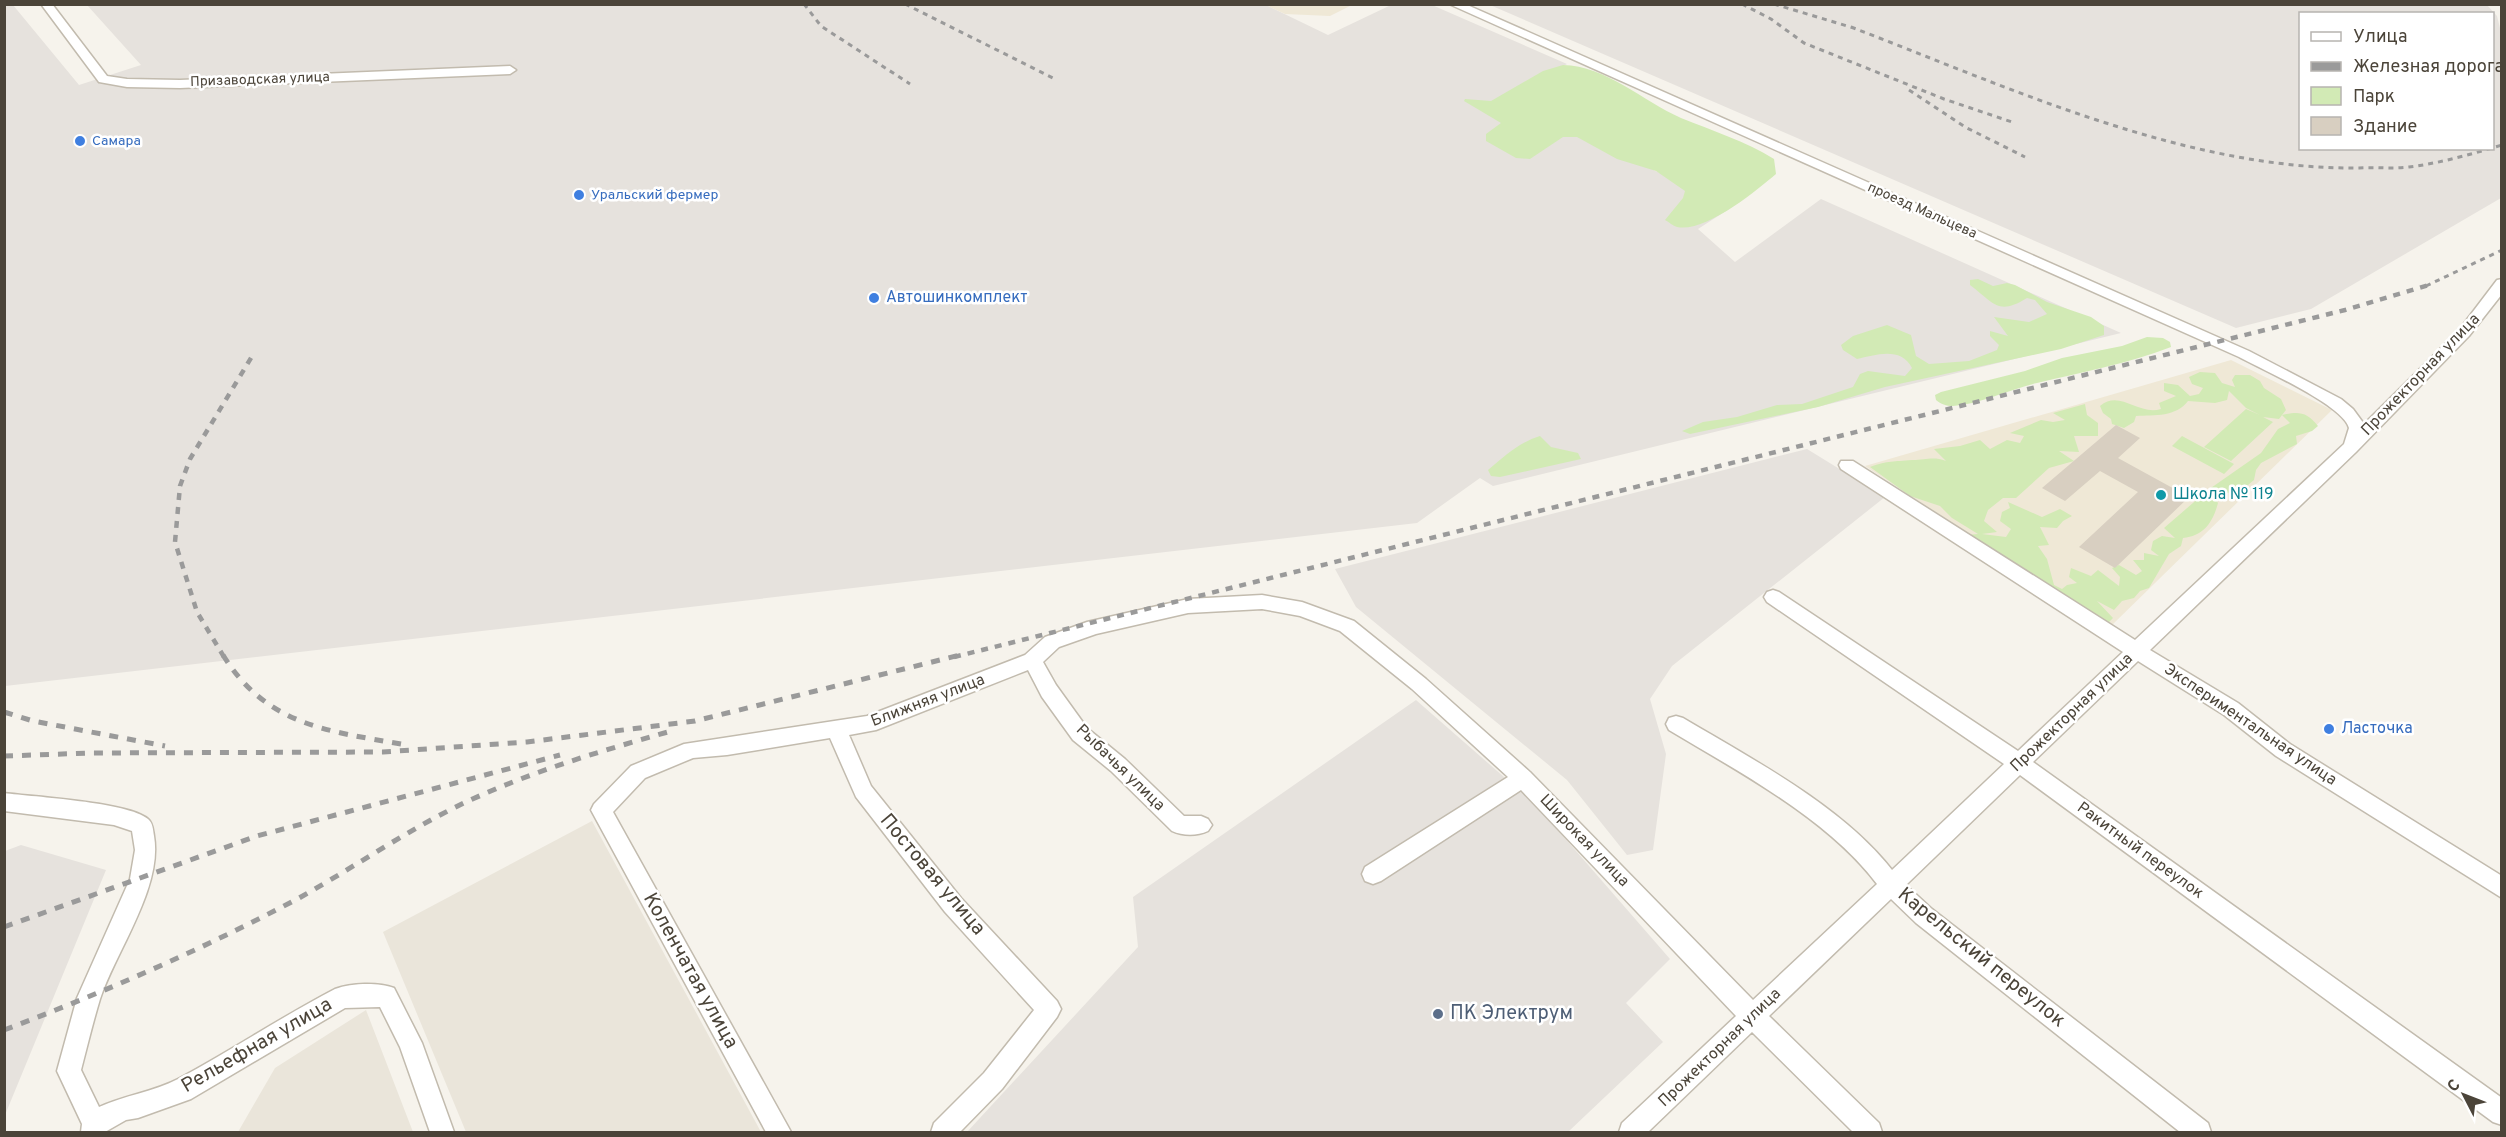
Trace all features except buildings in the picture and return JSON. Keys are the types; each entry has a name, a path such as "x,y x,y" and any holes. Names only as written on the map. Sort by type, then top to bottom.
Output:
{"street":[{"name":"Призаводская улица","path":"46,4 103,79 127,83 180,84 510,70"},
{"name":"проезд Мальцева","path":"1454,4 2244,354 2323,396 2349,413 2358,429 2350,448"},
{"name":"Прожекторная улица","path":"1631,1132 2350,448 2464,333 2502,283"},
{"name":"Экспериментальная улица","path":"1847,465 2092,623 2231,709 2283,750 2502,888"},
{"name":"Ракитный переулок","path":"1773,597 2019,763 2502,1113"},
{"name":"Ближняя улица","path":"601,810 638,772 691,750 727,747 869,724 1032,660 1052,642 1094,627 1188,606 1262,602"},
{"name":"Широкая улица","path":"1262,602 1302,609 1347,626 1419,684 1523,778 1752,1016 1870,1132"},
{"name":"Рыбачья улица","path":"1032,660 1049,691 1080,734 1118,765 1179,825 1202,825"},
{"name":"Карельский переулок","path":"1676,724 1778,784 1867,854 1891,885 1924,916 2199,1132"},
{"name":"Постовая улица","path":"836,728 863,791 953,906 1049,1009 993,1081 944,1132"},
{"path":"1373,874 1523,778"},
{"path":"4,802 114,816 142,826 146,850 141,879 90,998 69,1071 94,1128"},
{"name":"Коленчатая улица","path":"601,810 779,1132"},
{"name":"Рельефная улица","path":"94,1128 124,1108 138,1106 182,1090 303,1017 343,997 386,996 411,1043 442,1132"}],"shaded area":[{"path":"1264,4 1328,35 1391,5 1432,5 1567,64 1505,100 1732,207 1698,229 1735,262 1821,199 2121,333 1493,486 1480,478 1417,523 5,686 4,5 13,5 79,85 141,65 87,5"},
{"path":"1352,4 1330,16 1285,14 1266,5"},
{"path":"1490,5 2487,5 2493,12 2299,12 2299,150 2494,150 2494,13 2501,32 2501,198 2311,309 2236,328"},
{"path":"2231,360 2332,410 2110,627 1865,466"},
{"path":"1807,449 1885,497 1672,666 1650,699 1666,754 1653,850 1627,855 1567,780 1356,607 1335,569"},
{"path":"1416,700 1536,805 1670,959 1626,1003 1663,1042 1568,1132 967,1132 1138,947 1133,897"},
{"path":"592,821 761,1132 466,1132 383,932"},
{"path":"21,845 106,870 5,1115 5,851"},
{"path":"366,1010 413,1132 238,1132 275,1068"}],"green space":[{"path":"1563,65 1594,71 1681,118 1752,147 1774,159 1776,174 1730,209 1701,224 1677,227 1665,220 1683,198 1685,191 1656,171 1617,159 1577,137 1563,137 1530,159 1516,158 1486,141 1486,134 1501,123 1464,101 1465,99 1491,101 1543,71"},
{"path":"1978,279 1993,286 2007,283 2015,285 2047,302 2091,317 2104,326 2104,335 2061,349 1885,387 1818,407 1690,434 1682,431 1703,422 1737,417 1777,405 1802,404 1853,387 1860,374 1868,371 1905,376 1912,368 1907,361 1895,354 1857,359 1843,350 1841,345 1853,336 1887,325 1911,335 1916,356 1929,364 1969,361 1997,350 1999,345 1990,336 1990,331 2008,336 1994,317 2029,322 2047,314 2035,300 2027,298 2003,307 1991,302 1970,285 1970,280"},
{"path":"2147,337 2163,338 2170,342 2171,347 2121,363 2027,386 1964,405 1950,406 1936,400 1935,395 1941,392 2025,371 2062,358 2122,346"},
{"path":"2200,372 2215,373 2222,383 2235,387 2232,380 2235,375 2250,375 2281,399 2286,410 2279,419 2263,417 2273,422 2231,461 2204,447 2246,409 2260,415 2246,408 2229,391 2227,400 2215,403 2188,401 2171,413 2136,416 2134,422 2124,428 2112,424 2111,419 2103,413 2100,406 2115,400 2145,409 2161,409 2159,403 2176,396 2164,391 2164,383 2178,385 2190,396 2199,394 2203,388 2192,384 2189,377"},
{"path":"2085,404 2087,415 2098,423 2098,436 2074,436 2079,452 2059,451 2074,461 2049,468 2016,498 2003,498 1988,510 1984,521 1997,532 1982,534 2006,537 2011,529 2000,521 2002,512 2010,508 2008,502 2042,517 2060,509 2072,516 2057,528 2040,527 2049,545 2038,546 2047,559 2054,585 2062,589 2067,585 2077,583 2069,577 2071,568 2091,576 2098,570 2119,586 2120,577 2112,568 2119,565 2136,575 2142,571 2133,560 2144,560 2144,553 2159,556 2151,550 2153,541 2162,536 2175,538 2164,528 2208,490 2261,453 2278,429 2290,423 2282,415 2302,414 2318,426 2312,431 2296,436 2297,444 2261,463 2256,470 2254,480 2242,490 2213,496 2218,503 2207,527 2197,534 2183,538 2181,546 2169,554 2149,588 2140,591 2134,598 2122,601 2114,610 2097,601 2113,618 2106,625 2033,577 2024,568 1967,535 1978,534 1952,518 1940,506 1910,496 1870,467 1895,461 1933,458 1946,461 1934,449 1960,446 1980,440 1990,449 2007,440 2020,443 2024,436 2010,433 2041,420 2053,422 2065,420 2053,413"},
{"path":"1540,436 1551,447 1578,453 1581,459 1500,477 1491,476 1488,470 1500,460 1518,446"},
{"path":"2182,436 2234,464 2224,474 2172,446"}],"railway":[{"path":"804,4 821,26 910,84"},
{"path":"905,4 1053,78"},
{"path":"1742,4 1771,19 1804,43 1944,99 2012,122"},
{"path":"1774,4 1853,28"},
{"path":"1853,28 1857,29"},
{"path":"1853,28 2036,99 2100,121 2165,140 2229,155 2294,165 2397,168 2445,161 2485,150"},
{"path":"1909,90 1965,127 2025,157"},
{"path":"2494,147 2502,145"},
{"path":"2427,286 2502,250"},
{"path":"954,657 2345,310 2427,286"},
{"path":"224,657 197,612 175,542 180,486 190,459 254,353"},
{"path":"223,655 240,678 259,697 300,721 323,729 401,744"},
{"path":"4,756 91,753 383,752 527,742 695,721 960,655"},
{"path":"4,712 33,721 165,746"},
{"path":"4,1030 79,1001 227,935 299,898 423,825 490,791 568,762 675,730"},
{"path":"4,927 257,836 560,755"}],"place":[{"name":"Самара","path":"80,141"},
{"name":"Уральский фермер","path":"579,195"},
{"name":"Автошинкомплект","path":"874,298"},
{"name":"Школа № 119","path":"2161,495"},
{"name":"Ласточка","path":"2329,729"},
{"name":"ПК Электрум","path":"1438,1014"}]}
